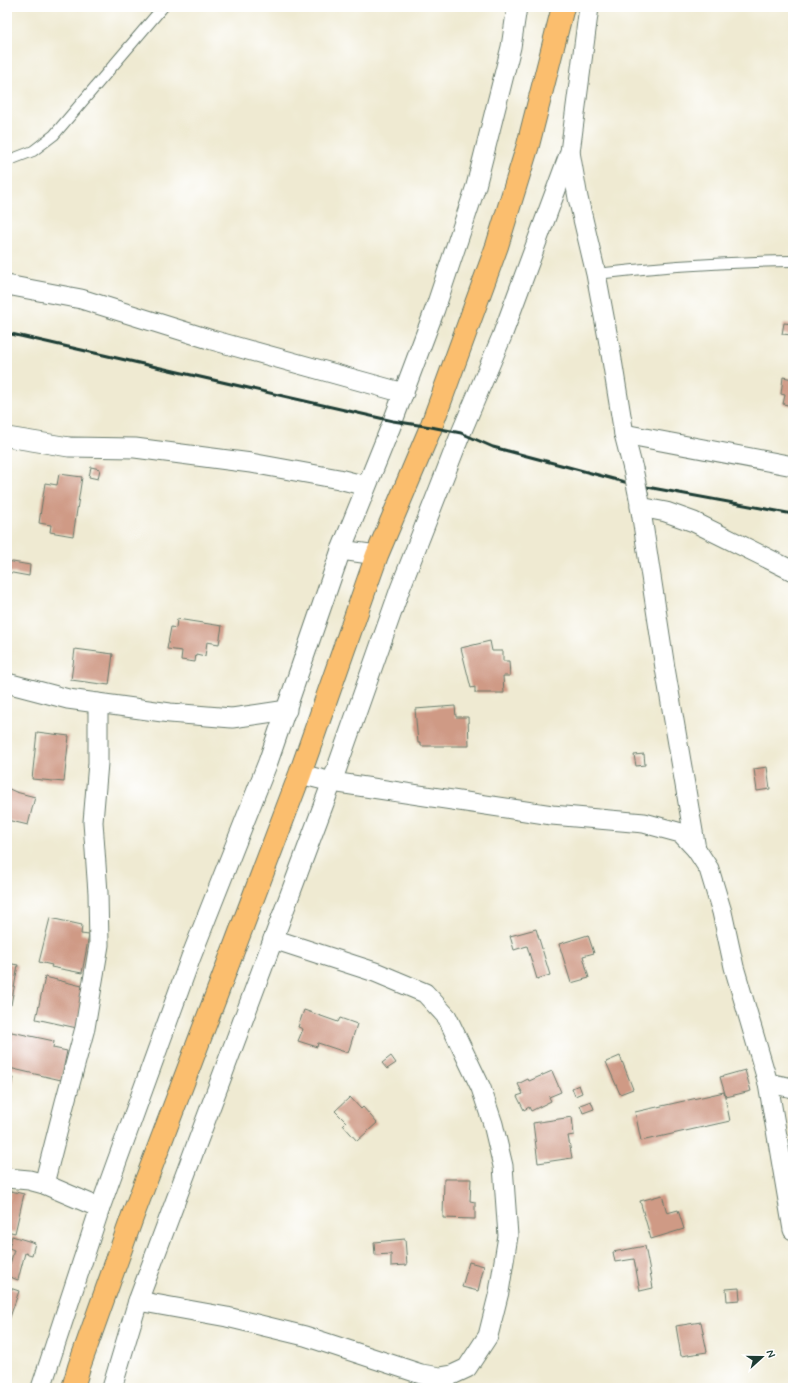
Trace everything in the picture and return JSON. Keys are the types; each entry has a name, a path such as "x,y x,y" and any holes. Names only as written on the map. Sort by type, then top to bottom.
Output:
{"main road":[{"path":"73,1388 79,1367 133,1215 300,774 376,555 430,426 497,246 528,146 563,7"}],"street":[{"path":"41,1388 100,1208 190,957 268,762 341,550 404,393 435,309 476,186 511,47 517,7"},
{"path":"112,1388 138,1301 332,782 400,589 461,433 502,336 570,152 589,7"},
{"path":"570,152 578,198 596,274 624,434 633,469 639,502 665,668 696,849"},
{"path":"7,284 80,298 212,340 404,393"},
{"path":"624,434 793,466"},
{"path":"7,437 69,447 136,448 243,462 339,479 366,486"},
{"path":"639,502 694,522 793,571"},
{"path":"341,550 376,555"},
{"path":"7,683 68,699 170,713 232,718 287,710"},
{"path":"44,1184 85,1028 99,945 98,893 93,822 98,762 98,704"},
{"path":"300,774 332,782 552,815 644,823 681,832 696,849 709,869 722,912 734,967 768,1083 793,1230"},
{"path":"138,1301 227,1317 298,1334 421,1374 440,1378 452,1375 467,1368 488,1336 499,1292 508,1236 503,1166 493,1124 480,1088 447,1017 425,994 375,972 273,939"},
{"path":"768,1083 793,1088"},
{"path":"7,1178 29,1180 44,1184 100,1208"}],"lane":[{"path":"7,161 33,151 54,135 163,7"},
{"path":"596,274 656,267 735,262 793,261"}],"building":[{"path":"784,323 793,324 792,335 782,334"},
{"path":"783,377 793,379 793,406 783,404 785,395 781,394"},
{"path":"91,467 100,469 98,479 89,477"},
{"path":"59,474 82,477 73,536 50,532 51,525 39,523 45,483 57,485"},
{"path":"7,561 30,565 29,576 7,572"},
{"path":"177,619 222,626 219,644 207,642 205,656 196,654 195,662 181,660 182,651 167,649 171,627 176,628"},
{"path":"490,641 492,651 503,651 503,661 509,661 510,676 503,676 504,693 475,693 475,687 471,688 461,648"},
{"path":"75,649 113,654 109,685 71,680"},
{"path":"455,706 456,717 468,717 469,746 421,746 421,743 418,743 415,709"},
{"path":"37,732 69,736 64,782 32,779"},
{"path":"644,754 645,765 636,766 634,755"},
{"path":"767,767 770,789 757,791 754,769"},
{"path":"7,788 35,797 28,825 7,820"},
{"path":"793,875 793,889 791,888"},
{"path":"50,918 82,925 81,934 89,935 82,973 51,967 52,965 39,962"},
{"path":"536,929 550,975 537,979 527,946 514,950 510,936"},
{"path":"588,935 594,953 583,956 589,978 571,983 559,944"},
{"path":"7,963 18,965 11,1005 7,1004"},
{"path":"45,977 86,987 77,1028 36,1019"},
{"path":"304,1010 338,1022 340,1018 357,1024 348,1053 318,1043 317,1047 298,1041 303,1029 298,1027"},
{"path":"7,1031 54,1041 53,1048 67,1051 61,1080 9,1068 9,1066 7,1066"},
{"path":"391,1056 396,1063 387,1069 382,1063"},
{"path":"620,1056 633,1089 620,1094 606,1062"},
{"path":"745,1070 751,1091 726,1097 720,1077"},
{"path":"552,1071 561,1092 549,1097 551,1101 531,1111 529,1107 524,1110 517,1096 523,1094 518,1084"},
{"path":"7,1076 13,1078 8,1099 7,1099"},
{"path":"579,1085 582,1093 575,1096 572,1088"},
{"path":"724,1092 730,1121 641,1141 635,1112"},
{"path":"350,1097 361,1109 363,1107 377,1123 357,1141 343,1125 346,1122 335,1111"},
{"path":"591,1101 594,1109 583,1113 580,1105"},
{"path":"572,1117 574,1135 568,1136 572,1158 538,1163 533,1123"},
{"path":"444,1179 471,1179 470,1201 475,1202 475,1219 443,1218"},
{"path":"11,1191 24,1194 15,1233 7,1231 7,1208"},
{"path":"662,1195 667,1213 678,1210 684,1229 651,1239 640,1201"},
{"path":"12,1236 35,1243 32,1255 25,1253 18,1280 7,1276 7,1263 10,1264 14,1250 9,1248"},
{"path":"405,1239 407,1265 391,1266 391,1254 375,1255 374,1242"},
{"path":"645,1246 653,1288 640,1291 634,1259 615,1262 613,1252"},
{"path":"469,1262 484,1266 478,1291 462,1287"},
{"path":"7,1287 19,1291 7,1326"},
{"path":"739,1288 740,1300 727,1301 726,1289"},
{"path":"701,1322 707,1352 681,1356 676,1326"}],"railway":[{"path":"7,333 393,421 461,433 493,447 636,485 793,514"}]}
